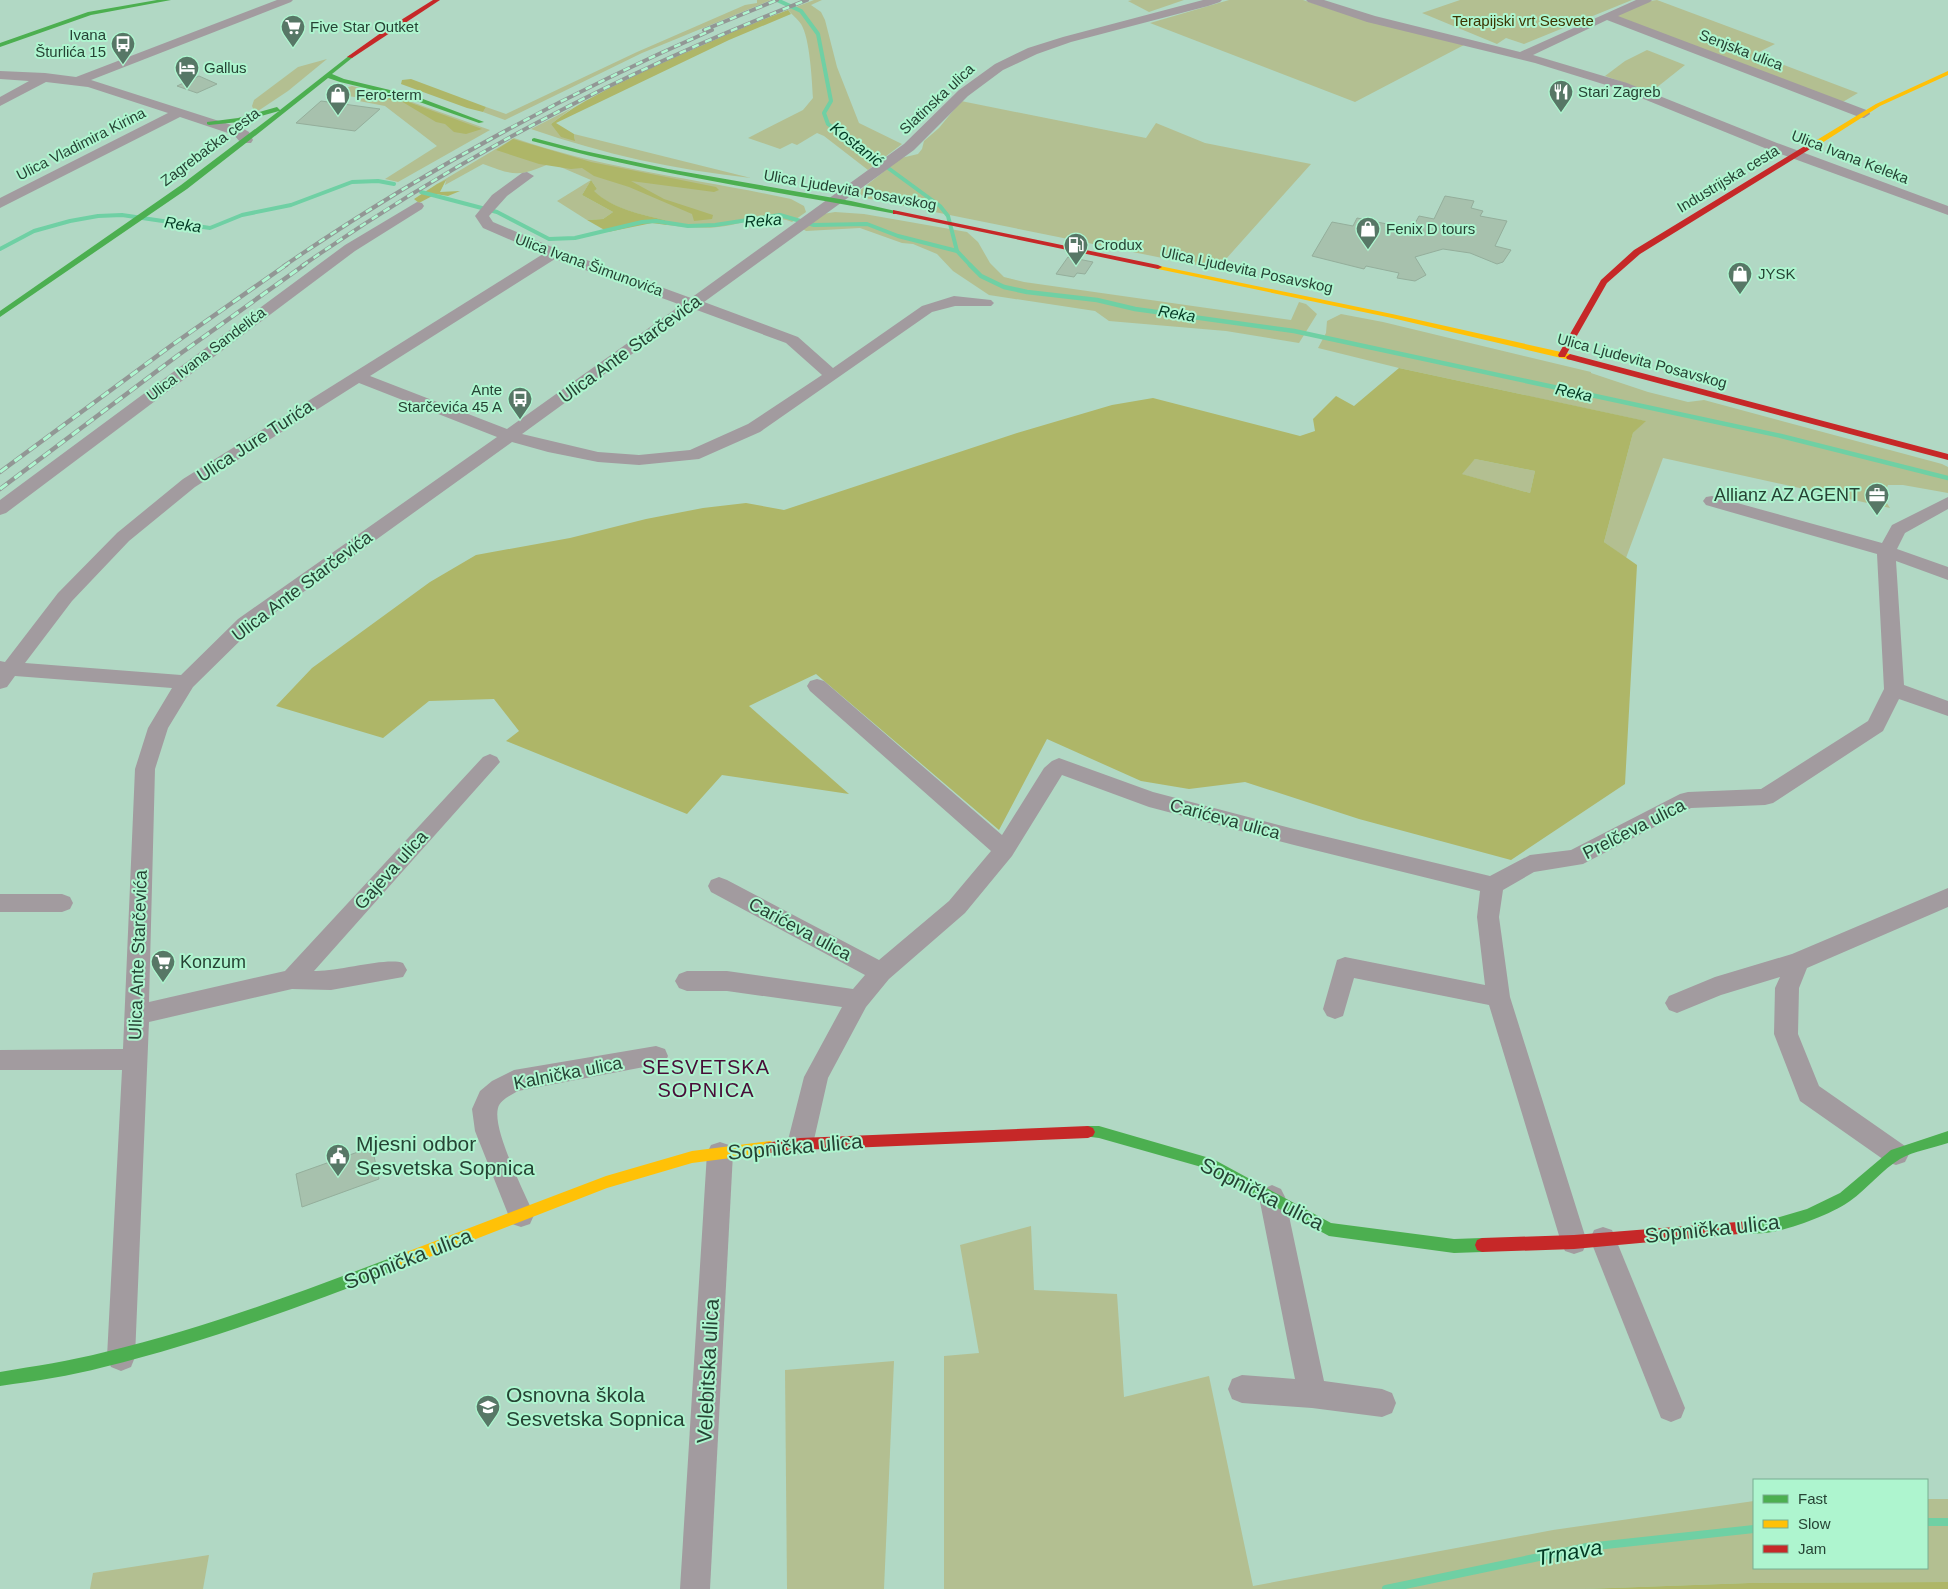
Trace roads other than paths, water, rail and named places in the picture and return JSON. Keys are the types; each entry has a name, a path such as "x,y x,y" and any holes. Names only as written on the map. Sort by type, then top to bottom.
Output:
{"main road":[{"path":"0,45 90,13 168,0"},
{"name":"Zagrebačka cesta","path":"0,315 136,221 246,140 328,75 356,73 401,22 437,0"},
{"path":"328,75 356,73 413,98 481,122"},
{"path":"209,123 249,118 333,86 356,73"},
{"name":"Industrijska cesta","path":"1562,355 1604,282 1626,261 1648,245 1864,114 1896,96 1948,73"},
{"name":"Ulica Ljudevita Posavskog","path":"534,140 579,153 664,171 932,220 1329,302 1562,355 1948,457"},
{"name":"Sopnička ulica","path":"0,1379 32,1375 121,1357 287,1304 606,1182 651,1167 692,1157 720,1153 800,1144 1099,1132 1208,1163 1329,1229 1454,1246 1574,1242 1773,1225 1810,1215 1845,1197 1896,1154 1948,1137"}],"street":[{"path":"78,81 287,0"},
{"name":"Slatinska ulica","path":"834,201 925,134 975,82 1019,56 1062,40 1216,0"},
{"name":"Ulica Ivana Keleka","path":"1312,0 1371,19 1521,56 1623,86 1797,155 1948,211"},
{"path":"1521,56 1646,0"},
{"name":"Senjska ulica","path":"1607,16 1864,114"},
{"path":"0,75 46,77 78,81 103,87 241,133 246,140"},
{"path":"0,102 46,77"},
{"name":"Ulica Vladimira Kirina","path":"0,204 178,113"},
{"name":"Ulica Ivana Šimunovića","path":"527,176 497,197 487,209 482,216 488,225 554,253 792,340 832,376"},
{"name":"Ulica Ante Starčevića","path":"121,1357 137,1015 145,769 158,728 186,682 245,624 834,201"},
{"name":"Ulica Ivana Sandelića","path":"0,509 350,248 417,206"},
{"name":"Ulica Jure Turića","path":"3,673 65,597 130,531 189,483 554,253"},
{"path":"356,376 509,436 548,447 598,457 639,460 693,455 754,428 927,309 954,301 986,303"},
{"path":"1712,501 1872,546 1948,574"},
{"path":"1886,552 1898,529 1948,502"},
{"name":"Prelčeva ulica","path":"1492,885 1530,864 1575,858 1688,800 1765,797 1876,726 1894,689 1886,552"},
{"path":"3,673 186,682"},
{"path":"817,686 1004,850"},
{"path":"1894,689 1948,709"},
{"name":"Gajeva ulica","path":"292,979 490,762"},
{"name":"Carićeva ulica","path":"800,1144 816,1078 858,1000 881,972 957,907 1004,850 1051,773 1058,766 1149,799 1492,885"},
{"path":"1492,885 1488,917 1498,997 1574,1242"},
{"name":"Carićeva ulica","path":"719,886 881,972"},
{"path":"1677,1003 1715,987 1798,962 1948,898"},
{"path":"0,903 62,903"},
{"path":"1798,962 1787,988 1786,1034 1809,1092 1896,1154"},
{"path":"1335,1009 1345,967 1498,997"},
{"path":"137,1015 292,979 307,982 348,978 395,970"},
{"path":"687,981 728,981 858,1000"},
{"name":"Kalnička ulica","path":"521,1215 487,1131 485,1109 495,1092 514,1081 656,1056"},
{"path":"0,1060 134,1059"},
{"name":"Velebitska ulica","path":"695,1589 720,1153"},
{"path":"1272,1197 1312,1394"},
{"path":"1603,1239 1671,1408"},
{"path":"1242,1389 1312,1394 1382,1403"}],"waterway":[{"name":"Kostanić","path":"777,0 801,11 818,34 831,101 824,113 828,124 940,206 948,216 957,251"},
{"name":"Reka","path":"0,249 34,231 70,221 98,216 122,215 210,228 242,215 291,205 352,182 378,181 394,184"},
{"name":"Reka","path":"421,192 497,212 549,239 575,238 642,222 656,221 688,226 715,225 780,215 814,225 867,224 898,236 957,251"},
{"name":"Reka","path":"957,251 971,266"},
{"name":"Reka","path":"971,266 981,276 1004,287 1027,292 1097,300 1135,309 1294,331 1781,436 1948,478"},
{"name":"Trnava","path":"1928,1522 1948,1522"},
{"name":"Trnava","path":"1386,1589 1587,1547 1753,1529"}],"railway":[{"path":"704,30 777,0"},
{"path":"302,266 422,188 547,118 610,85 675,55 807,0"},
{"path":"284,266 387,199 492,138 546,109 712,30"},
{"path":"0,472 172,345 286,265"},
{"path":"0,489 177,356 304,265"}],"place":[{"name":"Five Star Outket","path":"293,48"},
{"name":"Ivana Šturlića 15","path":"123,65"},
{"name":"Gallus","path":"187,89"},
{"name":"Stari Zagreb","path":"1561,113"},
{"name":"Fero-term","path":"338,116"},
{"name":"Fenix D tours","path":"1368,250"},
{"name":"Crodux","path":"1076,266"},
{"name":"JYSK","path":"1740,295"},
{"name":"Ante Starčevića 45 A","path":"520,420"},
{"name":"Allianz AZ AGENT","path":"1877,516"},
{"name":"Konzum","path":"163,983"},
{"name":"Mjesni odbor Sesvetska Sopnica","path":"338,1177"},
{"name":"Osnovna škola Sesvetska Sopnica","path":"488,1428"}],"district":[{"name":"SESVETSKA SOPNICA","path":"706,1078"}],"park label":[{"name":"Terapijski vrt Sesvete","path":"1523,21"}]}
